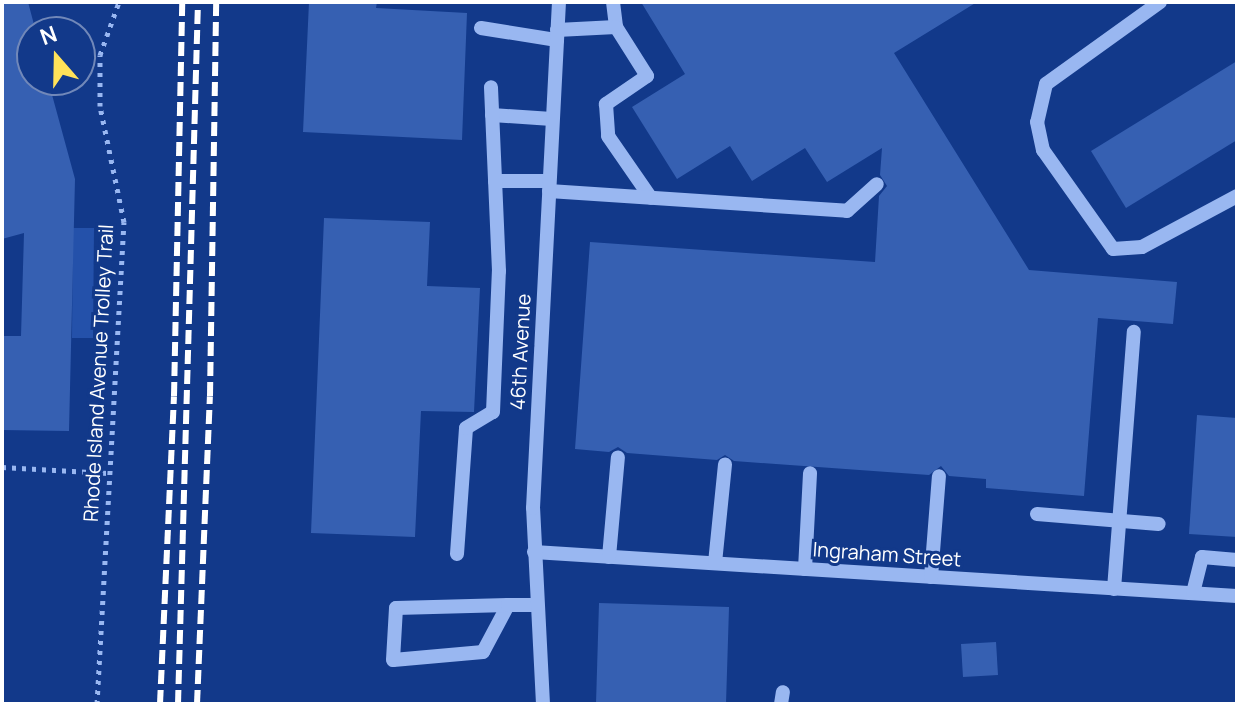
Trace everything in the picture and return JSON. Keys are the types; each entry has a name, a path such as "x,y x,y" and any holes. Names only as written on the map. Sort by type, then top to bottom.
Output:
{"street":[{"name":"46th Avenue","path":"543,704 534,552 559,2"},
{"path":"613,2 616,27 647,76 606,104 608,136 651,198"},
{"path":"1160,2 1046,84 1037,122 1043,150 1113,249 1142,247 1237,196"},
{"path":"481,28 557,35 616,27"},
{"path":"457,554 466,428 493,412 499,271 491,87"},
{"path":"492,115 552,119"},
{"path":"495,181 651,198 847,211 877,184"},
{"path":"1114,589 1134,332"},
{"path":"609,557 618,457"},
{"path":"715,563 725,465"},
{"path":"805,569 810,473"},
{"path":"931,577 939,476"},
{"path":"1037,514 1159,524"},
{"name":"Ingraham Street","path":"534,552 1237,596"},
{"path":"1193,593 1202,557 1237,560"},
{"path":"508,605 483,652 393,660 396,608 508,605 537,605"}],"path":[{"name":"Rhode Island Avenue Trolley Trail","path":"97,704 124,222 100,106 100,55 119,2"},
{"path":"2,467 108,473"}],"shaded area":[{"path":"73,228 94,228 93,338 72,338"}],"building":[{"path":"2,2 28,2 32,16 16,16 16,96 52,96 75,179 69,431 2,430 2,336 21,336 24,233 2,239"},
{"path":"309,2 377,2 376,8 467,13 462,140 303,132"},
{"path":"641,2 977,2 894,53 1029,270 1177,282 1173,324 1098,318 1084,496 986,488 986,479 949,476 941,466 929,475 734,461 725,455 717,460 627,453 618,447 609,452 575,449 590,242 875,262 879,196 887,186 880,175 882,148 827,182 805,148 752,181 730,146 677,179 632,107 685,74"},
{"path":"1237,61 1237,140 1126,208 1091,151"},
{"path":"324,218 430,222 427,286 480,288 474,412 421,411 415,537 311,533"},
{"path":"1197,415 1237,418 1237,537 1189,534"},
{"path":"599,603 729,607 726,704 596,704"},
{"path":"996,642 998,675 963,677 961,644"}],"railway":[{"path":"160,704 174,396 182,2"},
{"path":"178,704 198,2"},
{"path":"197,704 210,396 216,2"}]}
